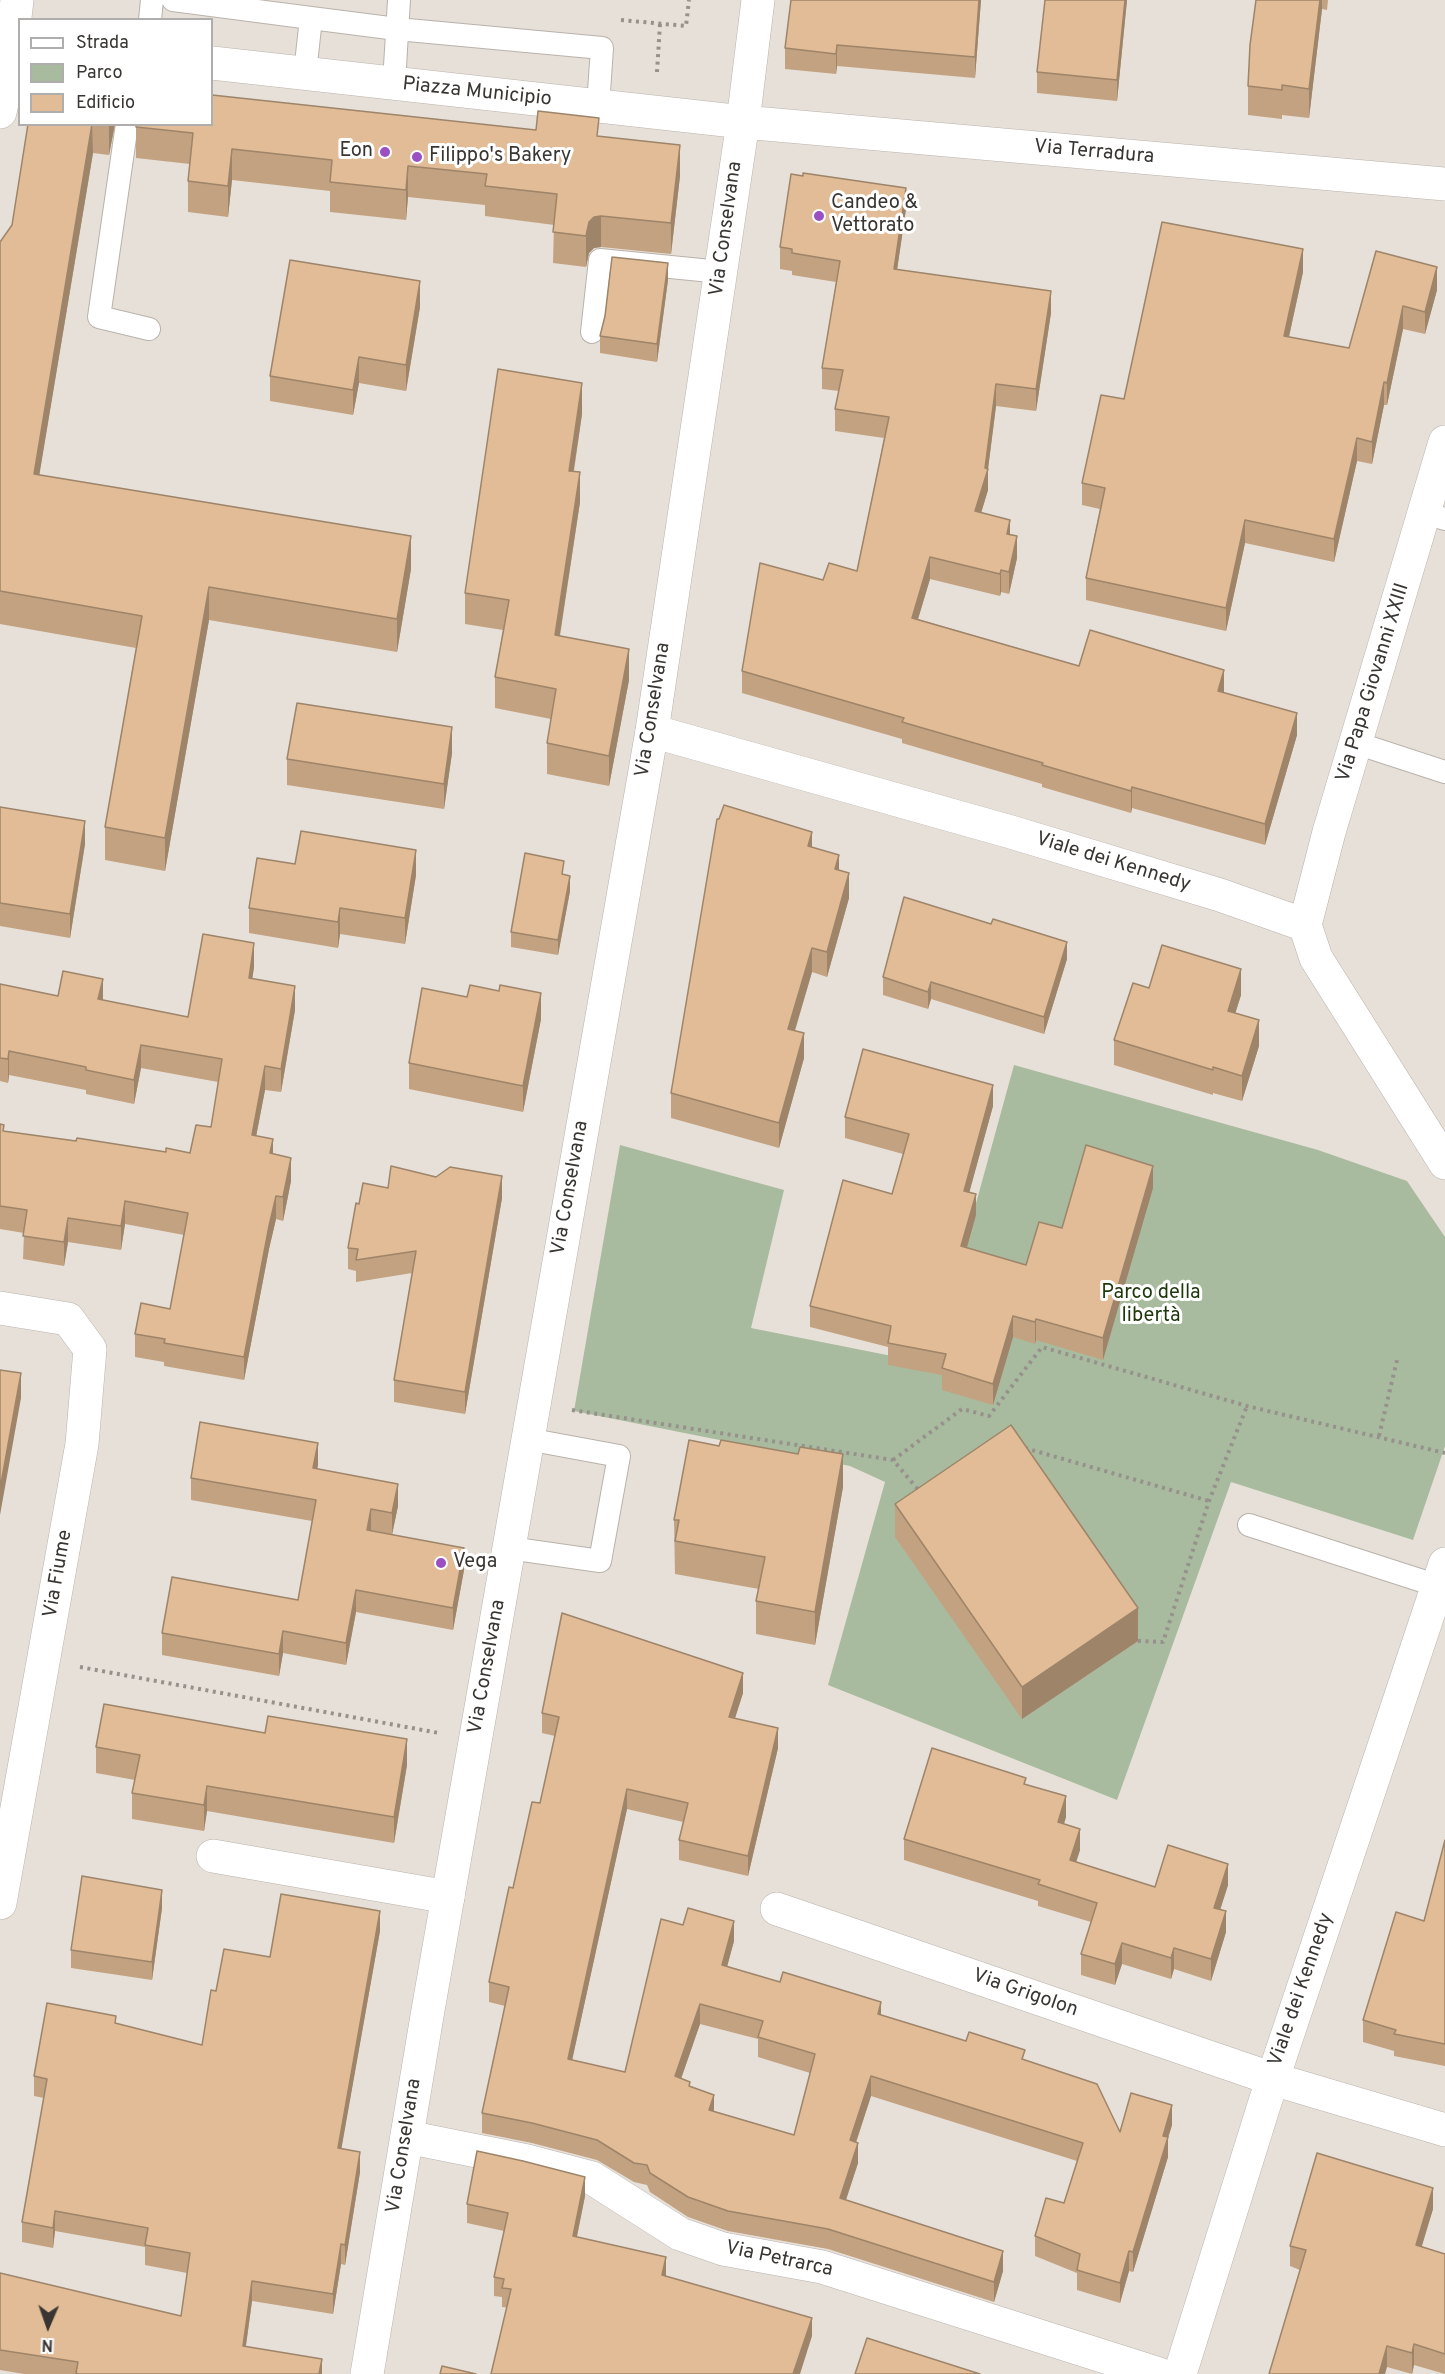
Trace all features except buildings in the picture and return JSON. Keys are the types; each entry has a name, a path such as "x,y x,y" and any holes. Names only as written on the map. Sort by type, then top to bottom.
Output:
{"street":[{"path":"0,112 8,77 16,0"},
{"name":"Via Conselvana","path":"367,2374 508,1548 652,731 743,122 758,0"},
{"name":"Piazza Municipio","path":"213,63 743,122"},
{"name":"Via Terradura","path":"743,122 1445,184"},
{"name":"Via Papa Giovanni XXIII","path":"1305,925 1356,743 1435,516 1445,442"},
{"name":"Viale dei Kennedy","path":"652,731 1011,832 1220,895 1305,925"},
{"path":"1305,925 1316,958 1445,1163"},
{"name":"Via Fiume","path":"0,1308 68,1319 90,1349 82,1444 0,1903"},
{"name":"Viale dei Kennedy","path":"1180,2374 1273,2079 1439,1593"},
{"path":"213,1856 448,1897"},
{"name":"Via Grigolon","path":"777,1909 1273,2079 1445,2130"},
{"name":"Via Petrarca","path":"406,2137 527,2161 592,2178 681,2234 723,2249 822,2267 1159,2374"}],"lane":[{"path":"150,18 152,0"},
{"path":"173,0 397,29 602,48 598,106"},
{"path":"394,84 399,0"},
{"path":"305,73 311,18"},
{"path":"128,126 99,318 149,329"},
{"path":"592,332 600,260 721,272"},
{"path":"1356,743 1445,772"},
{"path":"508,1548 600,1561 619,1456 527,1439"},
{"path":"1249,1525 1439,1593"}],"path":[{"path":"657,72 660,24"},
{"path":"893,1460 962,1409 989,1416 1042,1347 1247,1406 1445,1453"},
{"path":"1378,1436 1398,1356"},
{"path":"533,1404 893,1460 924,1496"},
{"path":"1138,1641 1163,1642 1209,1501 1247,1406"},
{"path":"1022,1447 1209,1501"},
{"path":"43,1660 475,1739"}],"green space":[{"name":"Parco della libertà","path":"1014,1065 1318,1150 1407,1181 1445,1237 1445,1446 1413,1540 1231,1482 1117,1800 828,1685 885,1482 850,1466 574,1411 620,1145 784,1190 751,1328 902,1358 947,1309"}],"place":[{"name":"Eon","path":"385,152"},
{"name":"Filippo's Bakery","path":"417,157"},
{"name":"Candeo & Vettorato","path":"819,216"},
{"name":"Vega","path":"441,1563"}]}
